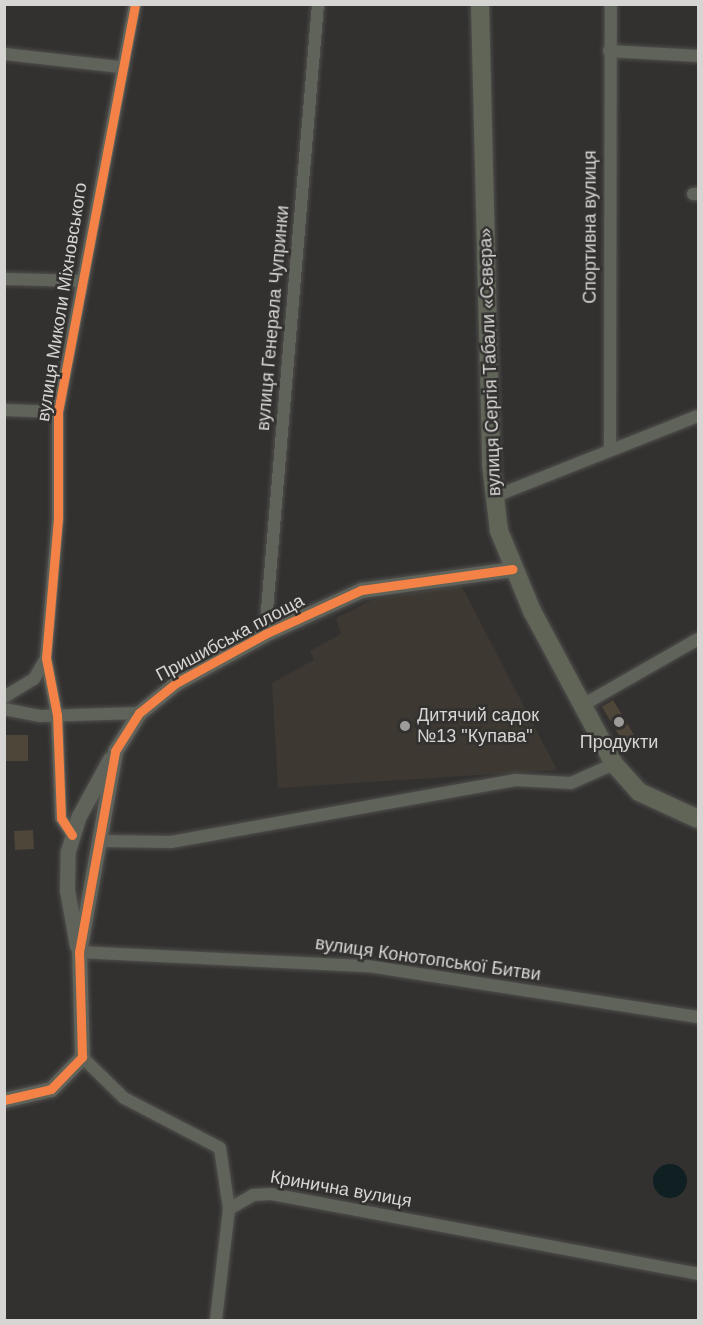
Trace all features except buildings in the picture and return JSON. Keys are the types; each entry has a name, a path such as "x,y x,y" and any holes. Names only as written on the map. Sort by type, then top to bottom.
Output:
{"main road":[{"name":"вулиця Сергія Табали «Сєвєра»","path":"480,4 494,497 513,568 581,705 614,764 639,792 699,819"}],"street":[{"name":"вулиця Миколи Міхновського","path":"72,835 61,818 57,715 46,658 58,518 58,412 79,281 120,67 135,4"},
{"name":"вулиця Генерала Чупринки","path":"265,634 318,4"},
{"name":"Спортивна вулиця","path":"610,450 609,51 611,4"},
{"path":"609,51 699,56"},
{"path":"4,54 120,67"},
{"path":"4,279 79,281"},
{"path":"4,410 58,412"},
{"path":"494,497 699,416"},
{"name":"Пришибська площа","path":"82,1057 79,952 103,841 115,752 138,712 176,683 265,634 361,590 513,568"},
{"path":"581,705 699,639"},
{"path":"4,697 34,679 46,658"},
{"path":"4,709 57,715 138,712"},
{"path":"79,952 67,890 72,835 115,752"},
{"path":"103,841 171,842 515,780 571,783 614,764"},
{"name":"вулиця Конотопської Битви","path":"79,952 368,966 699,1017"},
{"path":"4,1100 51,1089 82,1057 139,1108 213,1141 225,1158 229,1209 216,1320"},
{"name":"Кринична вулиця","path":"229,1209 253,1195 271,1194 699,1274"}],"shaded area":[{"name":"Дитячий садок №13 \"Купава\"","path":"461,585 557,770 278,788 272,683 314,660 310,651 341,634 336,618 372,600"},
{"path":"670,1164 682,1169 687,1181 682,1193 670,1198 658,1193 653,1181 658,1169"}],"cycle path":[{"path":"72,835 61,818 57,715 46,658 58,518 58,412 135,4"},
{"path":"4,1100 51,1089 82,1057 79,952 115,751 139,713 176,683 265,634 361,590 513,569"}],"place":[{"name":"Продукти","path":"619,722"},
{"name":"Дитячий садок №13 \"Купава\"","path":"405,726"}]}
